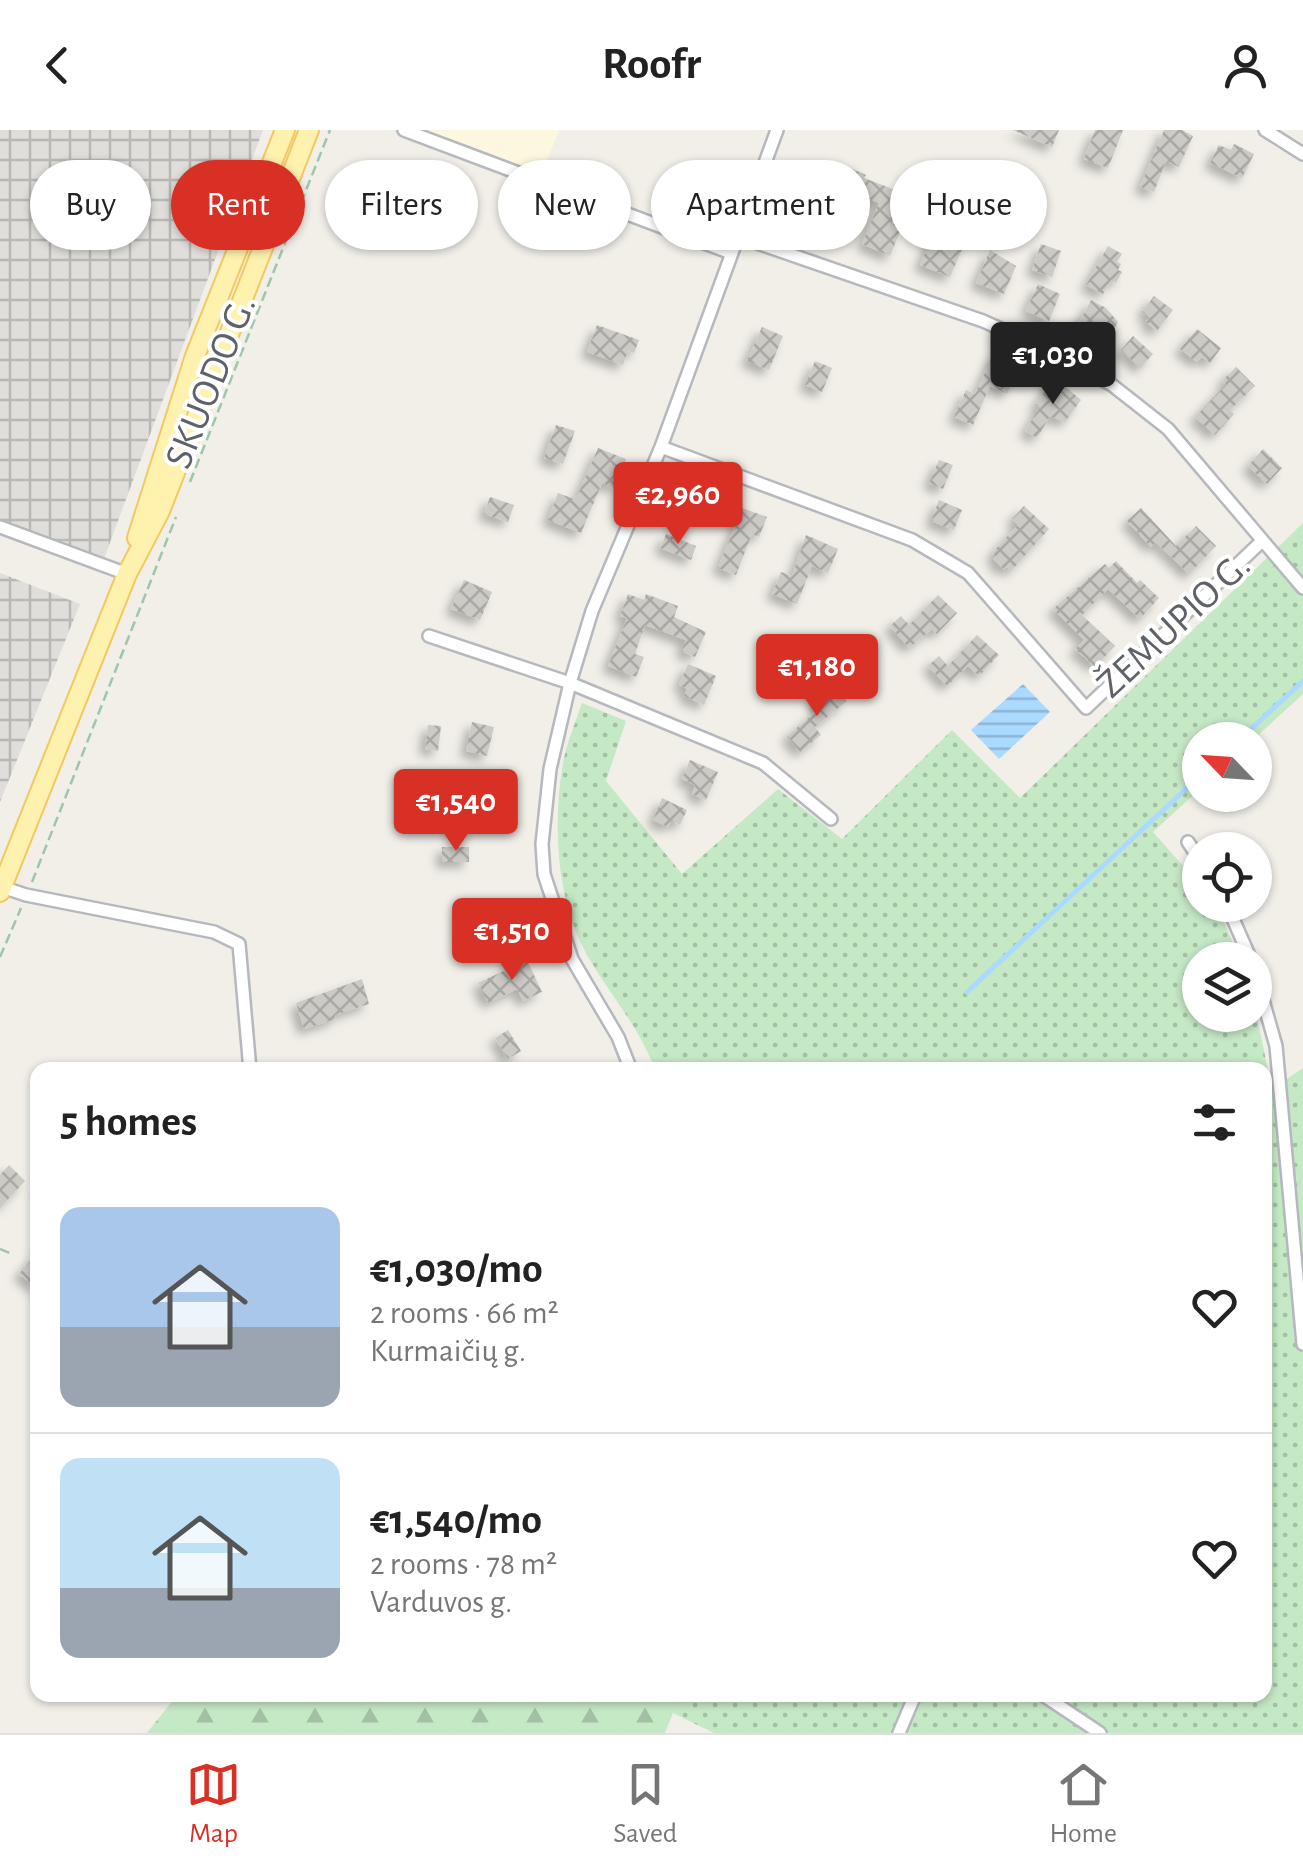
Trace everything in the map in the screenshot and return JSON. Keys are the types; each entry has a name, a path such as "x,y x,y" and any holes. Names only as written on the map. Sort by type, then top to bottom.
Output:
{"main road":[{"name":"SKUODO G.","path":"1,889 127,574 195,356 285,130"},
{"name":"SKUODO G.","path":"127,574 160,511 309,130"}],"street":[{"path":"404,130 731,253"},
{"path":"765,160 776,130"},
{"path":"1265,130 1303,154"},
{"path":"628,1062 618,1037 572,959 544,874 546,799 570,683 592,611 661,446 732,250"},
{"path":"777,250 983,322 1055,353 1112,385 1168,430 1303,588"},
{"name":"ŽEMUPIO G.","path":"661,446 912,540 968,573 1086,708 1261,542"},
{"path":"0,527 127,574"},
{"path":"430,636 570,683 763,762 831,819"},
{"path":"1,889 214,932 240,944 249,1062"},
{"path":"1272,1032 1302,1339"},
{"path":"899,1733 912,1702"},
{"path":"1054,1702 1100,1733"}],"path":[{"path":"185,494 330,130"},
{"path":"0,957 178,513"},
{"path":"0,1248 12,1254"}],"shaded area":[{"path":"0,130 263,130 252,160 171,160 171,250 218,250 102,564 0,527"},
{"path":"427,130 559,130 547,160 507,160"},
{"path":"0,573 80,604 0,802"}],"green space":[{"path":"1303,523 1303,694 1272,723 1182,722 1182,805 1153,832 1182,865 1182,922 1224,922 1232,942 1182,942 1182,1032 1260,1032 1266,1062 651,1062 585,951 563,886 559,791 565,752 582,703 626,721 606,781 682,874 778,789 842,839 952,730 1020,798"},
{"path":"1303,1068 1303,1733 714,1733 673,1713 683,1702 1272,1702 1272,1089"},
{"path":"171,1702 683,1702 673,1713 665,1733 147,1733"}],"water":[{"path":"1023,684 1050,712 999,759 971,730"}],"building":[{"path":"1013,130 1059,130 1052,147"},
{"path":"1095,130 1123,130 1108,168 1084,159"},
{"path":"1164,130 1182,130 1193,136 1179,167 1166,161 1154,192 1140,187"},
{"path":"1234,144 1254,154 1242,178 1210,163 1219,145 1231,150"},
{"path":"870,180 890,188 890,256 870,247 870,225 879,203 870,199"},
{"path":"1047,246 1061,251 1052,277 1032,270 1039,250 1047,250"},
{"path":"1108,246 1122,254 1117,262 1122,272 1116,283 1111,280 1103,294 1086,285"},
{"path":"926,250 962,250 950,277 920,265"},
{"path":"990,250 1016,266 1004,294 976,283"},
{"path":"1038,284 1060,294 1049,321 1026,311"},
{"path":"1154,296 1173,310 1157,331 1146,322 1150,317 1142,312"},
{"path":"1091,300 1106,308 1118,322 1105,346 1075,330"},
{"path":"597,325 639,340 634,353 628,351 623,365 587,352"},
{"path":"762,327 783,336 769,370 747,361"},
{"path":"1197,329 1221,348 1210,363 1202,357 1197,362 1180,349"},
{"path":"1133,336 1153,354 1140,368 1121,350"},
{"path":"994,353 1020,365 1007,394 990,386 973,425 954,417 966,390 975,394"},
{"path":"815,361 832,368 822,392 805,385"},
{"path":"1236,367 1255,386 1230,410 1234,414 1215,435 1195,417 1226,384 1222,381"},
{"path":"1054,377 1081,400 1065,422 1050,416 1037,438 1025,431 1039,408 1035,405"},
{"path":"556,425 575,431 563,464 544,458"},
{"path":"598,448 626,459 614,488 602,483 581,533 548,520 558,493 574,499 579,492"},
{"path":"1263,449 1282,468 1267,484 1248,466"},
{"path":"939,460 953,465 943,489 929,483"},
{"path":"490,497 514,505 508,522 484,514"},
{"path":"939,500 962,510 954,530 931,521"},
{"path":"1024,506 1049,529 1011,571 1007,567 1004,570 992,553 1018,525 1012,519"},
{"path":"742,508 767,517 759,537 752,534 736,575 718,568"},
{"path":"1141,508 1176,546 1196,526 1216,546 1189,574 1156,542 1151,547 1127,521"},
{"path":"666,534 696,546 691,560 660,548"},
{"path":"806,535 838,549 828,573 812,566 797,604 772,594 781,572 792,576"},
{"path":"1116,561 1159,598 1140,619 1108,589 1082,615 1115,646 1095,667 1075,649 1084,640 1053,609 1105,564 1109,568"},
{"path":"464,580 492,592 480,620 451,609"},
{"path":"628,594 644,600 646,594 678,606 674,617 706,632 695,657 681,651 686,640 645,625 635,654 644,657 636,677 608,666 627,618 620,616"},
{"path":"938,595 957,613 937,634 932,629 909,648 890,626 901,616 909,625"},
{"path":"977,635 999,655 979,676 968,666 947,686 928,666 939,656 948,666"},
{"path":"688,664 716,676 704,705 684,696 687,689 679,685"},
{"path":"834,686 847,701 815,727 821,735 800,752 787,736 820,708 815,701"},
{"path":"472,722 494,727 487,756 466,751"},
{"path":"428,725 441,726 438,751 425,749"},
{"path":"690,760 718,772 706,800 692,794 695,785 682,779"},
{"path":"662,798 687,810 680,825 671,821 668,827 653,820"},
{"path":"442,847 469,847 469,862 442,862"},
{"path":"510,903 518,935 497,940 495,933 467,941 461,916"},
{"path":"527,960 542,992 523,1001 517,989 488,1003 478,983"},
{"path":"362,979 369,1004 304,1029 296,1003"},
{"path":"508,1030 521,1051 508,1059 495,1038"},
{"path":"9,1165 25,1181 0,1208 0,1175"},
{"path":"30,1261 30,1283 19,1274"}],"waterway":[{"path":"1259,722 1303,681"},
{"path":"967,992 1182,793"}]}
